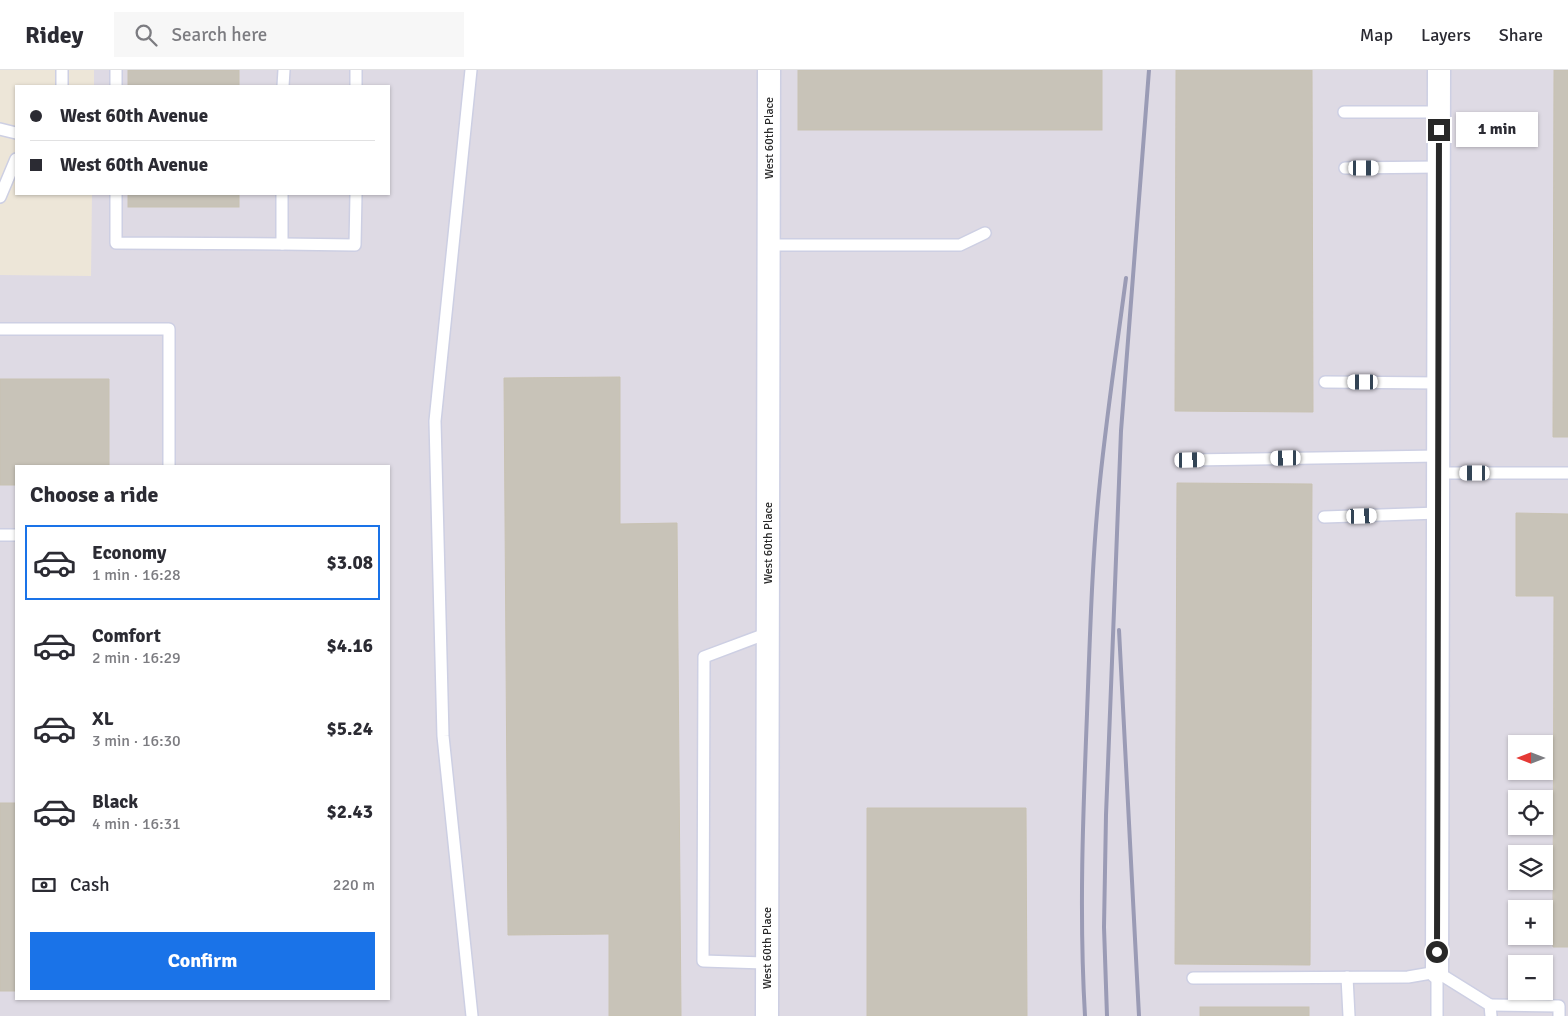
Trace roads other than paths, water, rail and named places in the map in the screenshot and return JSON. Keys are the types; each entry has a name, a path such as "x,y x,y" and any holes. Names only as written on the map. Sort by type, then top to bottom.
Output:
{"street":[{"name":"West 60th Place","path":"767,1016 769,70"},
{"path":"1437,972 1439,70"}],"lane":[{"path":"62,70 62,85"},
{"path":"116,70 116,85"},
{"path":"283,85 284,70"},
{"path":"356,70 356,85"},
{"path":"471,70 435,421 443,736 472,1016"},
{"path":"1344,112 1439,112"},
{"path":"0,129 15,133"},
{"path":"0,197 15,161"},
{"path":"1345,168 1439,168"},
{"path":"116,195 116,243 355,245 356,195"},
{"path":"282,195 282,244"},
{"path":"769,245 960,245 985,233"},
{"path":"0,329 169,329 169,465"},
{"path":"1326,382 1438,383"},
{"path":"1190,460 1438,464 1568,473"},
{"path":"1324,517 1438,514"},
{"path":"0,535 15,535"},
{"path":"767,963 703,960 703,951 704,657 768,633"},
{"path":"1436,1016 1437,972"},
{"path":"1193,978 1408,977 1437,972 1490,1011 1562,1009"},
{"path":"1348,977 1349,1016"}],"railway":[{"path":"1107,1016 1104,927 1106,815 1121,431 1149,70"},
{"path":"1085,1016 1082,865 1093,568 1103,456 1126,278"},
{"path":"1119,630 1139,1016"}]}
